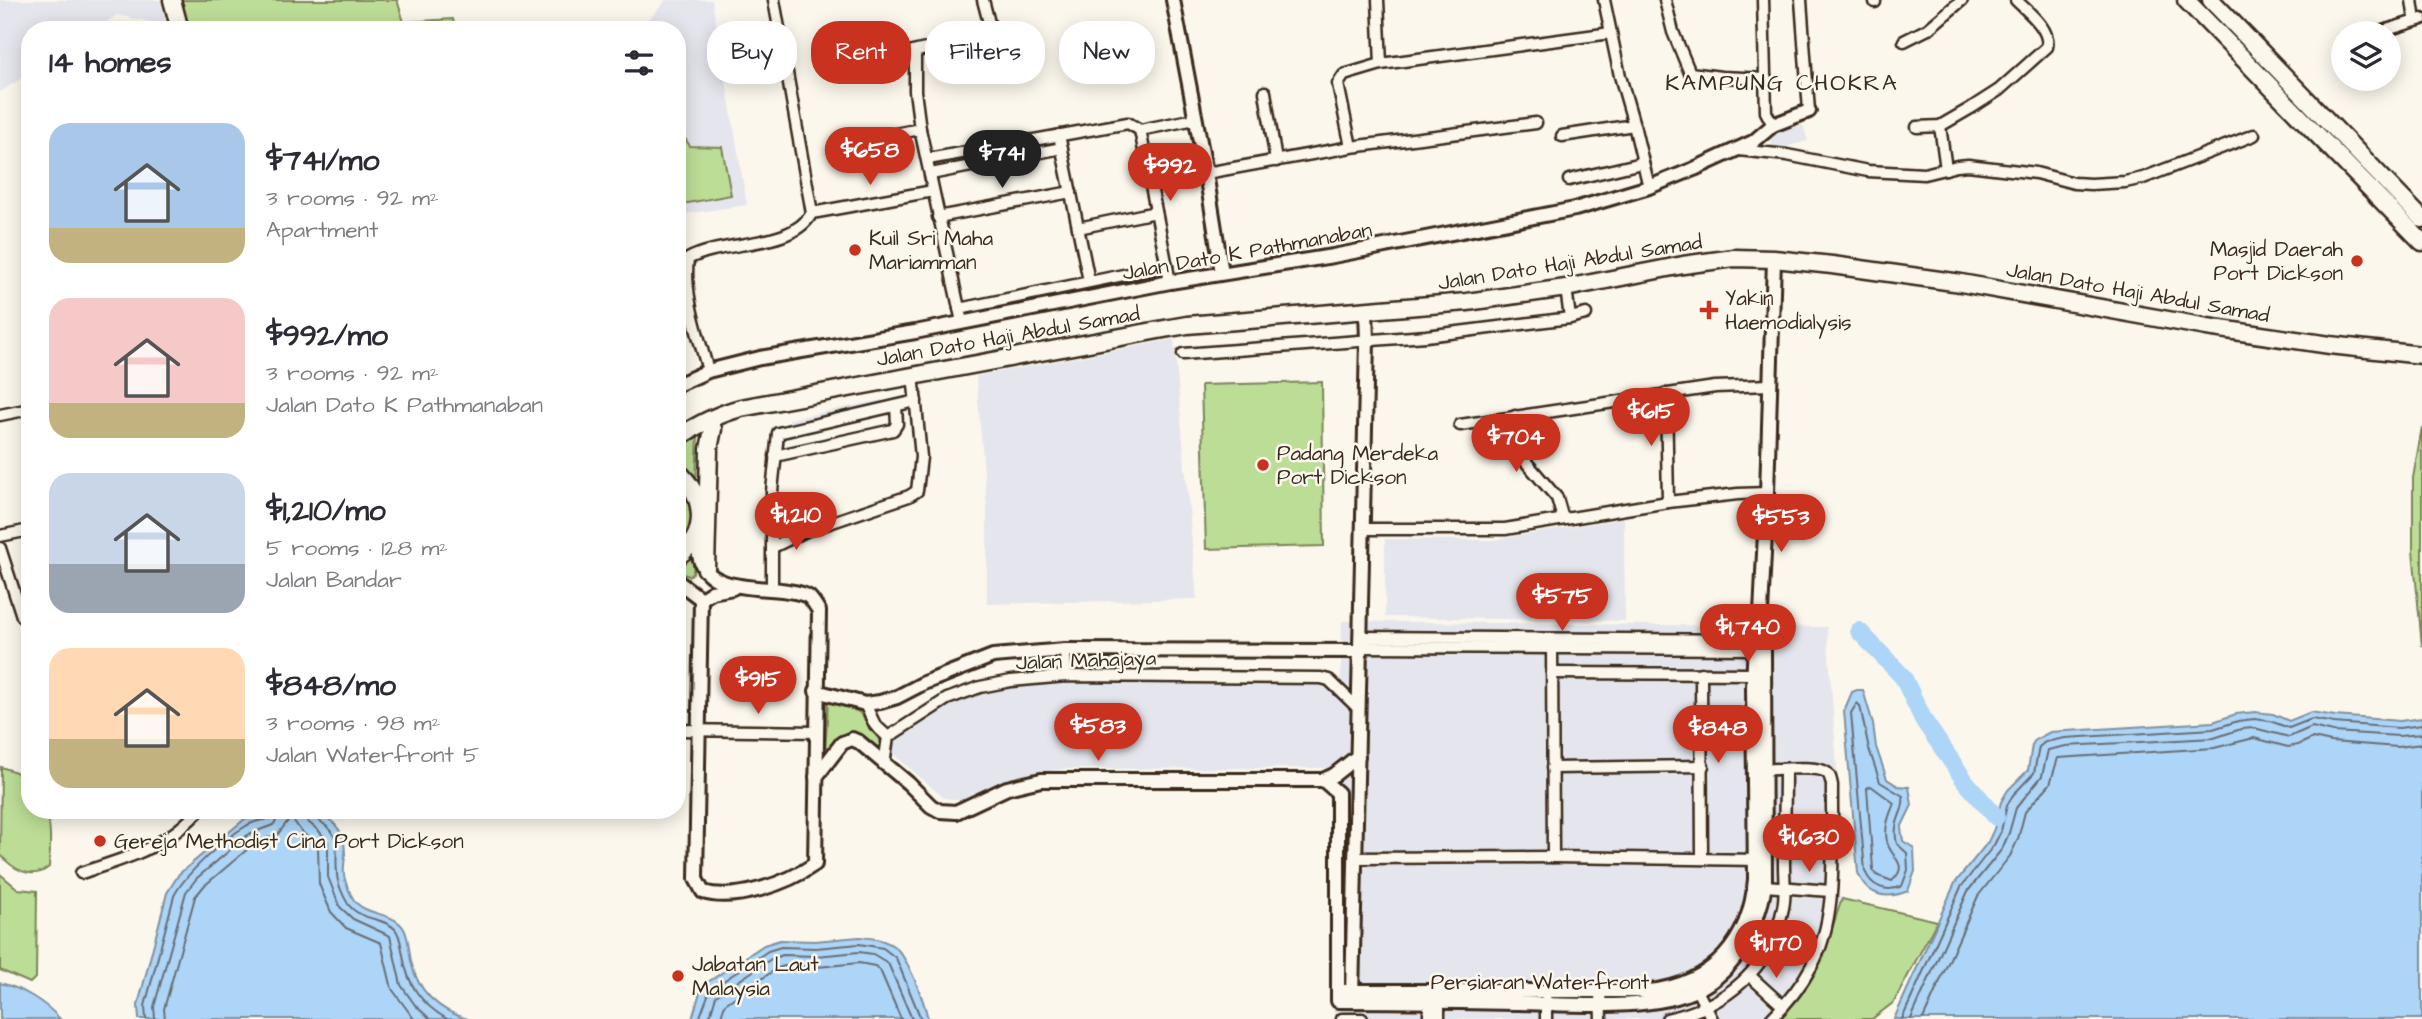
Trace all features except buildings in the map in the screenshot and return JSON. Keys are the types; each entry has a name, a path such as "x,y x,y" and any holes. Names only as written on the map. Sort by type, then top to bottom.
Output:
{"main road":[{"path":"172,0 178,21"},
{"path":"2186,0 2422,242"},
{"path":"2211,0 2422,219"},
{"name":"Jalan Dato Haji Abdul Samad","path":"686,432 726,412 914,374 1187,325 1467,302 1566,288 1734,258 1832,265 1956,282 2207,327 2422,355"},
{"path":"686,549 698,533 706,440 726,412"},
{"path":"706,569 709,449 713,429"},
{"path":"686,479 700,502"}],"street":[{"path":"686,265 688,259 697,254 785,235 807,222 812,213 774,0"},
{"path":"911,53 992,34 984,0"},
{"path":"1173,0 1222,273"},
{"path":"1378,0 1381,64"},
{"path":"1604,0 1620,76 1649,187"},
{"path":"1665,0 1673,32 1690,73 1766,79"},
{"path":"1763,0 1766,112 1773,125"},
{"path":"1801,0 1809,111"},
{"path":"1904,41 1928,29 1962,0"},
{"path":"1917,127 1940,126 1998,90 2047,47 2048,38 2045,31 2016,0"},
{"path":"2401,25 2418,20 2412,0"},
{"path":"1352,147 1338,84 1344,75 1381,64 1611,33"},
{"path":"915,52 915,91 920,129 960,315 1088,282 1167,266"},
{"path":"1265,92 1276,161"},
{"name":"Jalan Dato K Pathmanaban","path":"686,381 708,371 760,358 960,315 1333,257 1575,209 1649,187 1738,150 1754,142 1773,125 1809,111"},
{"path":"928,159 1128,123 1140,130 1195,119"},
{"path":"1206,173 1352,147 1536,123"},
{"path":"1562,136 1634,125"},
{"path":"1940,126 1946,169"},
{"path":"870,139 920,129"},
{"path":"1140,130 1170,282"},
{"path":"1059,135 1088,282"},
{"path":"1738,150 1787,155 1868,171 1924,174 1968,165 2036,173 2074,183 2091,184 2125,182 2143,177 2254,135"},
{"path":"931,174 1062,148"},
{"path":"1569,180 1642,163"},
{"path":"812,213 933,191"},
{"path":"938,218 1071,192"},
{"path":"1078,228 1156,212"},
{"name":"Persiaran Waterfront","path":"1694,985 1724,957 1747,918 1753,901 1759,860 1759,645 1774,259"},
{"path":"1566,288 1570,318"},
{"path":"686,291 708,371"},
{"path":"1324,780 1338,793 1338,1001 1352,996 1366,309"},
{"path":"1183,355 1367,341 1513,326 1586,314"},
{"path":"773,547 806,531 917,491 921,457 914,374"},
{"path":"1461,425 1715,387 1770,385"},
{"path":"1666,394 1668,502"},
{"path":"772,588 772,491 778,433 916,401"},
{"path":"775,456 893,430 897,424 896,406"},
{"path":"0,415 21,411"},
{"path":"1515,416 1526,462 1557,498 1563,519"},
{"path":"1363,529 1499,529 1668,502 1767,493"},
{"path":"0,537 21,532"},
{"path":"698,533 699,555 706,569 713,577 739,587"},
{"path":"0,548 21,613"},
{"path":"739,587 772,588 808,596 819,611 815,864 794,878 728,895 700,890 696,879 701,599 712,592 739,587"},
{"path":"686,588 701,599"},
{"path":"1552,643 1553,857"},
{"path":"816,691 865,704 897,697 924,683 993,656 1065,650 1552,643 1759,645"},
{"name":"Persiaran Waterfront","path":"1759,645 1754,674 1759,770"},
{"path":"1065,650 1066,676"},
{"path":"1552,673 1754,674"},
{"path":"1701,673 1702,858"},
{"name":"Jalan Mahajaya","path":"888,737 947,699 980,687 1037,677 1321,678 1329,680 1359,709"},
{"path":"865,704 875,724 888,737 884,765"},
{"path":"686,730 816,732"},
{"path":"816,777 848,739 859,742 931,806 948,813 956,812 1007,788 1041,780 1324,780 1358,756"},
{"path":"1552,768 1703,766"},
{"path":"1667,1019 1721,999 1749,975 1772,946 1784,905 1785,769"},
{"path":"1759,770 1812,769 1828,774 1832,785 1830,908 1821,943 1811,967 1771,1019"},
{"path":"80,873 127,858 155,845 190,819"},
{"path":"1355,858 1759,860"},
{"name":"Persiaran Waterfront","path":"1352,996 1600,998 1713,981 1735,958 1755,922 1765,886 1759,860"},
{"path":"1765,886 1830,891"},
{"path":"1749,975 1783,1006"},
{"path":"1694,985 1712,1019"},
{"path":"1429,1019 1432,998"},
{"path":"1432,998 1439,1019"},
{"path":"1546,998 1546,1019"},
{"path":"1600,998 1601,1019"},
{"path":"1342,1019 1362,1019"}],"shaded area":[{"path":"0,0 161,0 166,21 147,21 117,15 108,21 21,21 21,79 0,92"},
{"path":"666,0 712,0 716,21 707,21 707,84 726,84 747,205 686,214 686,21 648,21"},
{"path":"1803,125 1808,141 1773,150 1769,134"},
{"path":"1174,339 1197,599 987,604 987,509 976,376"},
{"path":"882,400 883,406 790,426 789,419"},
{"path":"1624,518 1625,621 1385,617 1385,539 1493,540"},
{"path":"1342,621 1827,627 1838,781 1837,896 1920,928 1866,1019 1334,1019 1339,761 1331,768 1066,769 1030,773 1001,781 962,800 944,798 892,753 891,740 944,706 983,690 1033,681 1066,678 1326,681 1340,700"}],"green space":[{"path":"180,0 397,0 404,21 184,21"},
{"path":"453,19 453,21 420,21"},
{"path":"686,140 690,146 722,147 731,195 686,203"},
{"name":"Padang Merdeka Port Dickson","path":"1322,382 1324,546 1206,549 1201,385"},
{"path":"2422,427 2422,646 2413,550 2413,478"},
{"path":"698,434 696,481 686,472 686,440"},
{"path":"686,490 694,509 686,539"},
{"path":"694,554 693,573 689,576 686,575 686,557"},
{"path":"828,701 859,712 882,744 881,751 878,752 850,735 837,740 825,756"},
{"path":"1,767 16,772 21,777 21,819 48,819 49,867 43,871 29,873 16,868 0,854"},
{"path":"0,874 18,889 37,891 36,977 30,983 0,970"},
{"path":"1842,899 1937,921 1894,1002 1872,1019 1777,1019 1790,1008 1811,980"}],"water":[{"path":"1863,690 1873,724 1876,747 1887,779 1898,786 1909,787 1912,805 1901,828 1903,841 1914,848 1915,871 1908,891 1900,894 1885,895 1872,891 1858,873 1844,711 1852,692"},
{"path":"2311,712 2400,721 2422,718 2422,1019 1894,1019 1955,883 1988,842 2001,802 2008,790 2028,770 2035,740 2050,732 2213,722 2236,714 2273,714 2289,721"},
{"path":"245,819 328,819 339,829 342,836 345,853 344,875 354,900 365,909 399,923 408,940 418,982 439,1005 468,1019 139,1019 138,1005 167,893 179,874"},
{"path":"859,937 874,939 896,948 915,981 928,1019 692,1019 705,984 764,945 780,940 815,941"},
{"path":"0,983 33,996 60,1019 0,1019"}],"waterway":[{"path":"1859,631 1903,677 1924,721 1965,781 1996,817"}],"place":[{"name":"Kuil Sri Maha Mariamman","path":"855,250"},
{"name":"Masjid Daerah Port Dickson","path":"2357,261"},
{"name":"Yakin Haemodialysis","path":"1709,310"},
{"name":"Padang Merdeka Port Dickson","path":"1263,465"},
{"name":"Gereja Methodist Cina Port Dickson","path":"100,841"},
{"name":"Jabatan Laut Malaysia","path":"678,976"}],"district":[{"name":"KAMPUNG CHOKRA","path":"1782,82"}]}
